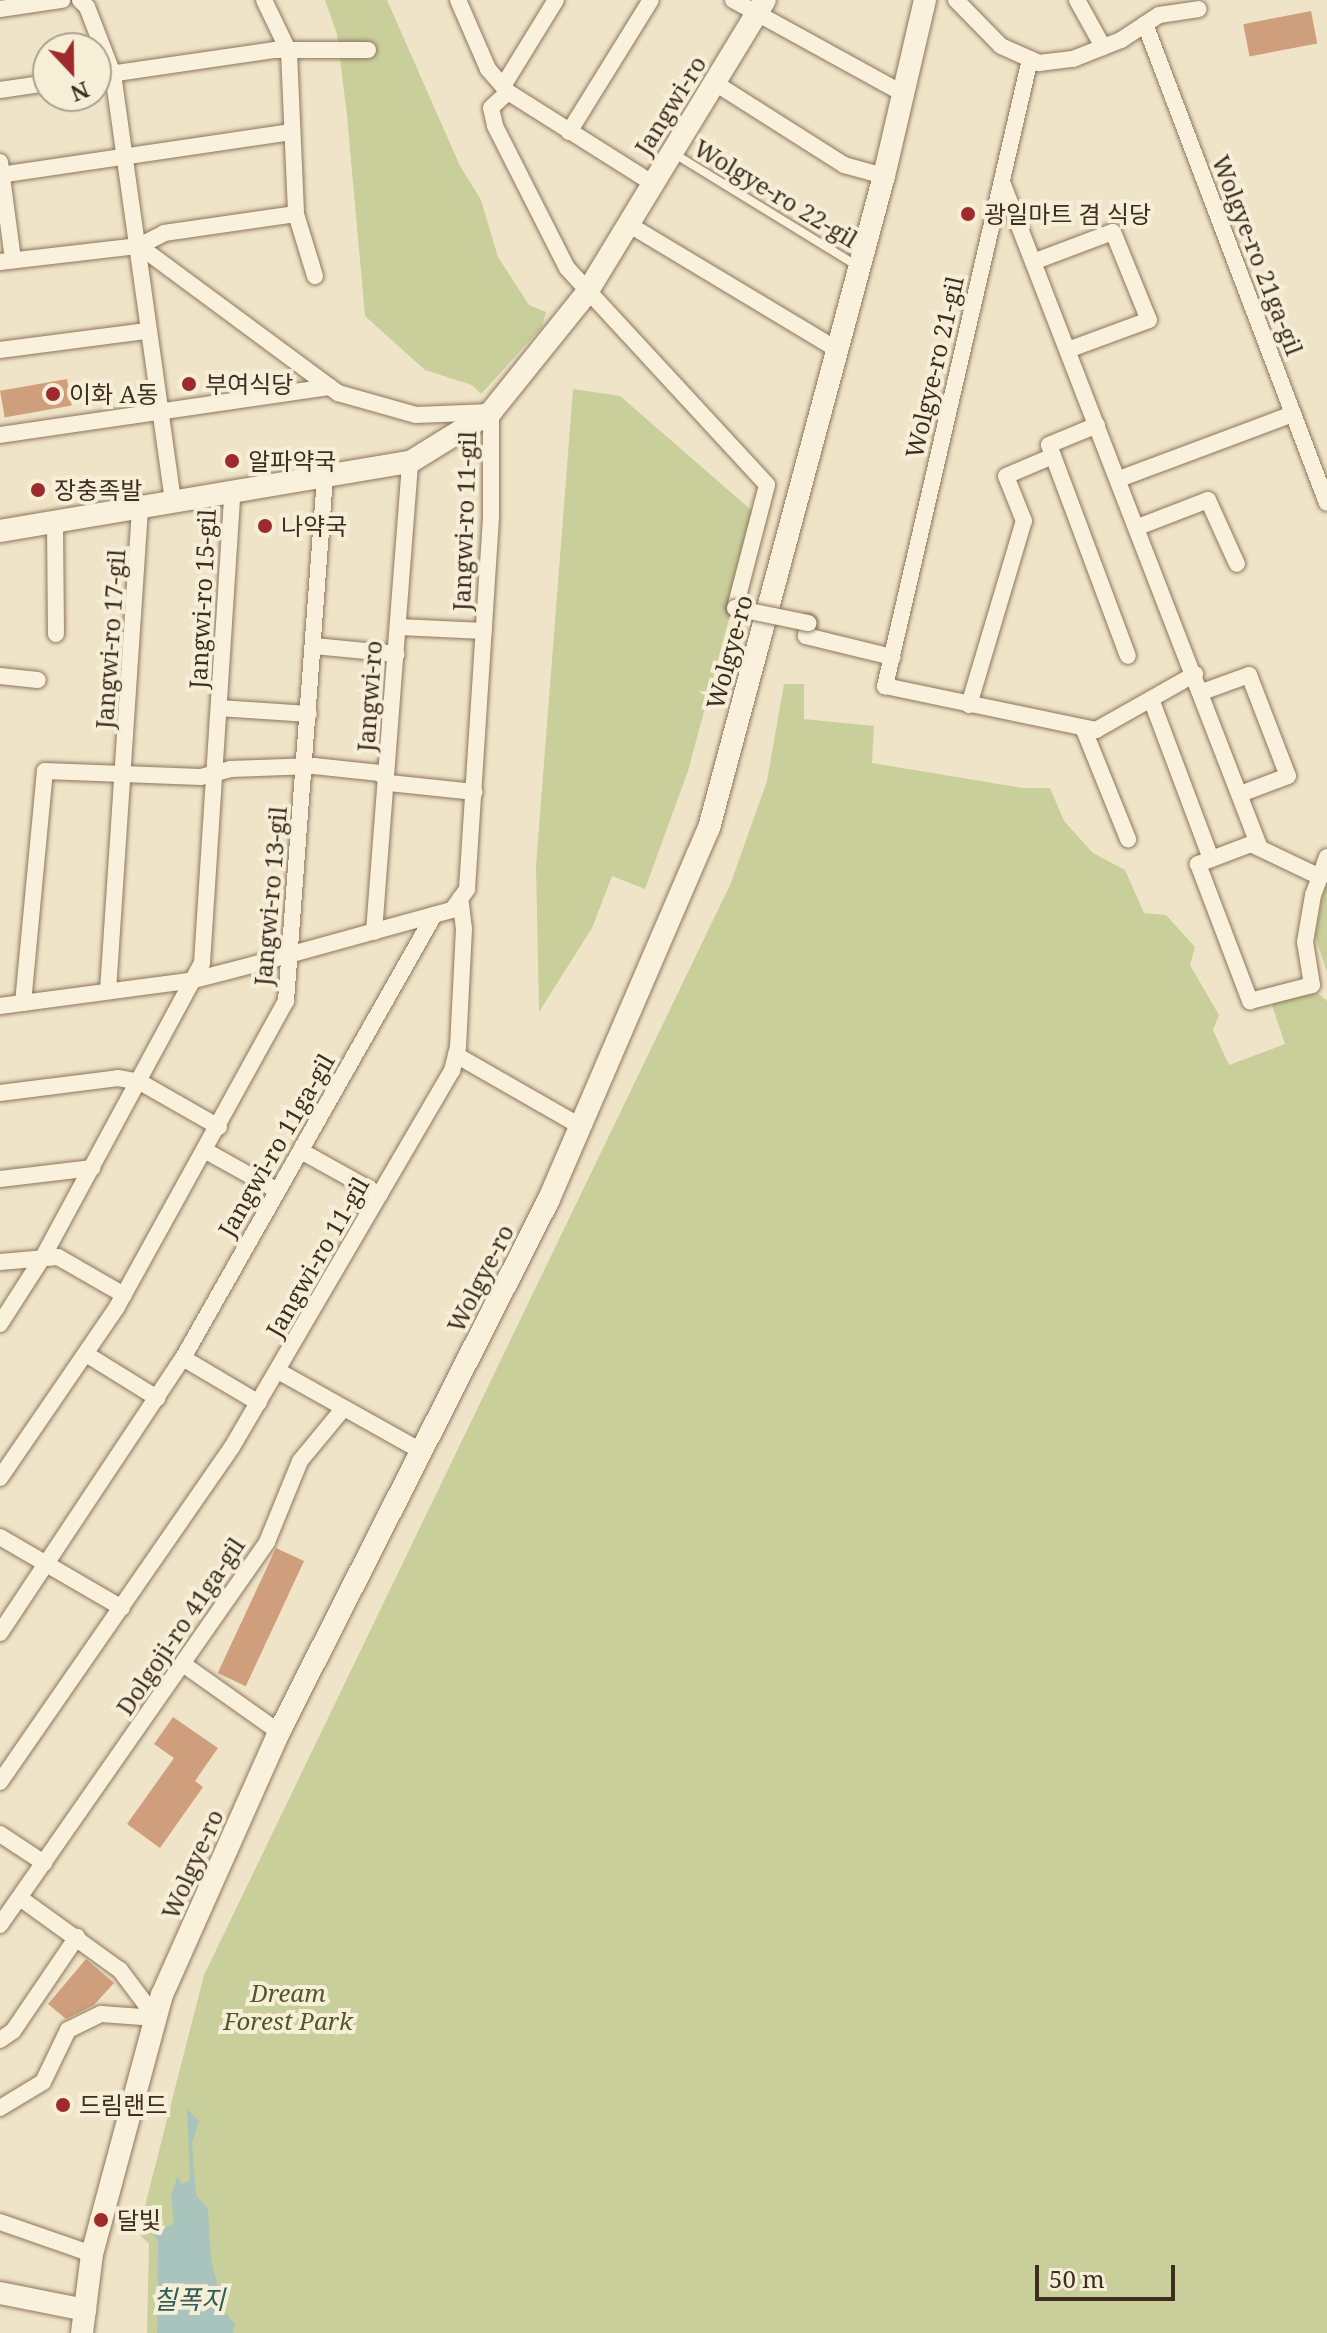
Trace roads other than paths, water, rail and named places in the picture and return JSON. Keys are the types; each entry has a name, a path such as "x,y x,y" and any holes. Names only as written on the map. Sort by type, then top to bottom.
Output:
{"main road":[{"name":"Wolgye-ro","path":"84,2322 92,2254 156,2018 279,1732 549,1199 709,828 884,176 925,0"},
{"name":"Jangwi-ro","path":"0,531 410,462 491,412 586,294 761,7"},
{"path":"0,2293 84,2322"}],"street":[{"path":"0,9 62,0"},
{"path":"80,0 87,7 93,32"},
{"path":"264,0 289,52 296,214 315,276"},
{"path":"458,0 488,69 505,89 652,183"},
{"path":"556,0 491,108 495,126 554,245 586,294 767,485 735,608 808,623 806,636 892,657"},
{"path":"569,132 651,0"},
{"path":"733,0 761,7 904,94"},
{"path":"956,0 1001,46 1039,63 1073,59 1103,47 1159,15 1199,9"},
{"path":"1077,0 1103,47"},
{"name":"Wolgye-ro 21ga-gil","path":"1145,24 1327,503"},
{"path":"112,74 289,52 368,50"},
{"name":"Wolgye-ro 21-gil","path":"969,705 885,686 1030,59"},
{"path":"715,83 844,165 884,176"},
{"path":"0,90 32,85"},
{"path":"112,110 139,246 147,331 173,503"},
{"path":"292,132 123,157 1,170 6,261 139,246 164,233 296,214"},
{"path":"1002,182 1202,692 1259,846"},
{"path":"628,224 838,350"},
{"path":"1033,262 1113,232 1149,320 1068,350"},
{"path":"139,246 330,387 361,402 416,415 491,412"},
{"path":"0,350 147,331"},
{"path":"0,435 159,409 330,387"},
{"name":"Jangwi-ro 11-gil","path":"3,1770 122,1608 259,1403 380,1195 456,1055 464,929 460,898 467,889 484,631 491,412"},
{"path":"1119,479 1293,414"},
{"path":"1097,425 1049,445 1128,656"},
{"path":"1053,456 1006,476 1024,521 969,705 1096,730 1195,674"},
{"name":"Jangwi-ro","path":"374,932 389,783 410,462"},
{"name":"Jangwi-ro 13-gil","path":"0,1478 6,1456 86,1354 124,1295 286,1001 286,956 305,770 325,477"},
{"name":"Jangwi-ro 15-gil","path":"0,1324 43,1257 202,963 232,494"},
{"path":"1138,527 1208,500 1237,564"},
{"name":"Jangwi-ro 17-gil","path":"108,991 125,774 140,509"},
{"path":"55,523 56,634"},
{"name":"Jangwi-ro 11-gil","path":"399,627 484,631"},
{"path":"314,646 397,654"},
{"path":"1202,692 1249,675 1288,776 1240,794"},
{"path":"0,676 38,680"},
{"path":"1151,699 1211,859"},
{"name":"Jangwi-ro 15-gil","path":"219,708 309,714"},
{"path":"1084,730 1128,839"},
{"path":"23,1003 45,771 215,775 230,769 305,770 314,766 380,773 389,783 475,792"},
{"path":"1320,877 1251,844 1198,864 1250,1001 1312,985 1305,942 1327,857"},
{"path":"0,1006 194,980 452,910 460,898"},
{"name":"Jangwi-ro 11ga-gil","path":"0,1633 50,1563 183,1358 434,915"},
{"path":"456,1055 580,1126"},
{"path":"0,1093 118,1078 140,1082 219,1127"},
{"path":"206,1151 278,1191"},
{"path":"301,1151 380,1195"},
{"path":"0,1179 92,1168"},
{"path":"0,1262 58,1257 124,1295"},
{"path":"86,1354 157,1398"},
{"path":"183,1358 259,1403"},
{"path":"278,1371 421,1451"},
{"name":"Dolgoji-ro 41ga-gil","path":"0,1925 267,1542 300,1461 343,1409"},
{"path":"0,1537 34,1560 50,1563 122,1608"},
{"path":"183,1664 279,1732"},
{"path":"0,1834 44,1863"},
{"path":"20,1898 120,1970 156,2018"},
{"path":"0,2040 13,2031 77,1937"},
{"path":"0,2108 43,2082 68,2030 101,2014 156,2018"},
{"path":"0,2222 92,2254"}],"lane":[{"name":"Wolgye-ro 22-gil","path":"671,152 860,267"}],"water":[{"name":"칠폭지","path":"187,2109 199,2121 192,2143 196,2195 208,2209 211,2260 225,2312 235,2324 233,2333 157,2333 158,2240 152,2235 174,2223 171,2196 177,2177 182,2184 190,2180"}],"place":[{"name":"광일마트 겸 식당","path":"968,214"},
{"name":"부여식당","path":"189,384"},
{"name":"이화 A동","path":"53,394"},
{"name":"알파약국","path":"232,461"},
{"name":"장충족발","path":"38,490"},
{"name":"나약국","path":"265,526"},
{"name":"드림랜드","path":"63,2105"},
{"name":"달빛","path":"101,2220"}],"park label":[{"name":"Dream Forest Park","path":"288,2007"}]}
